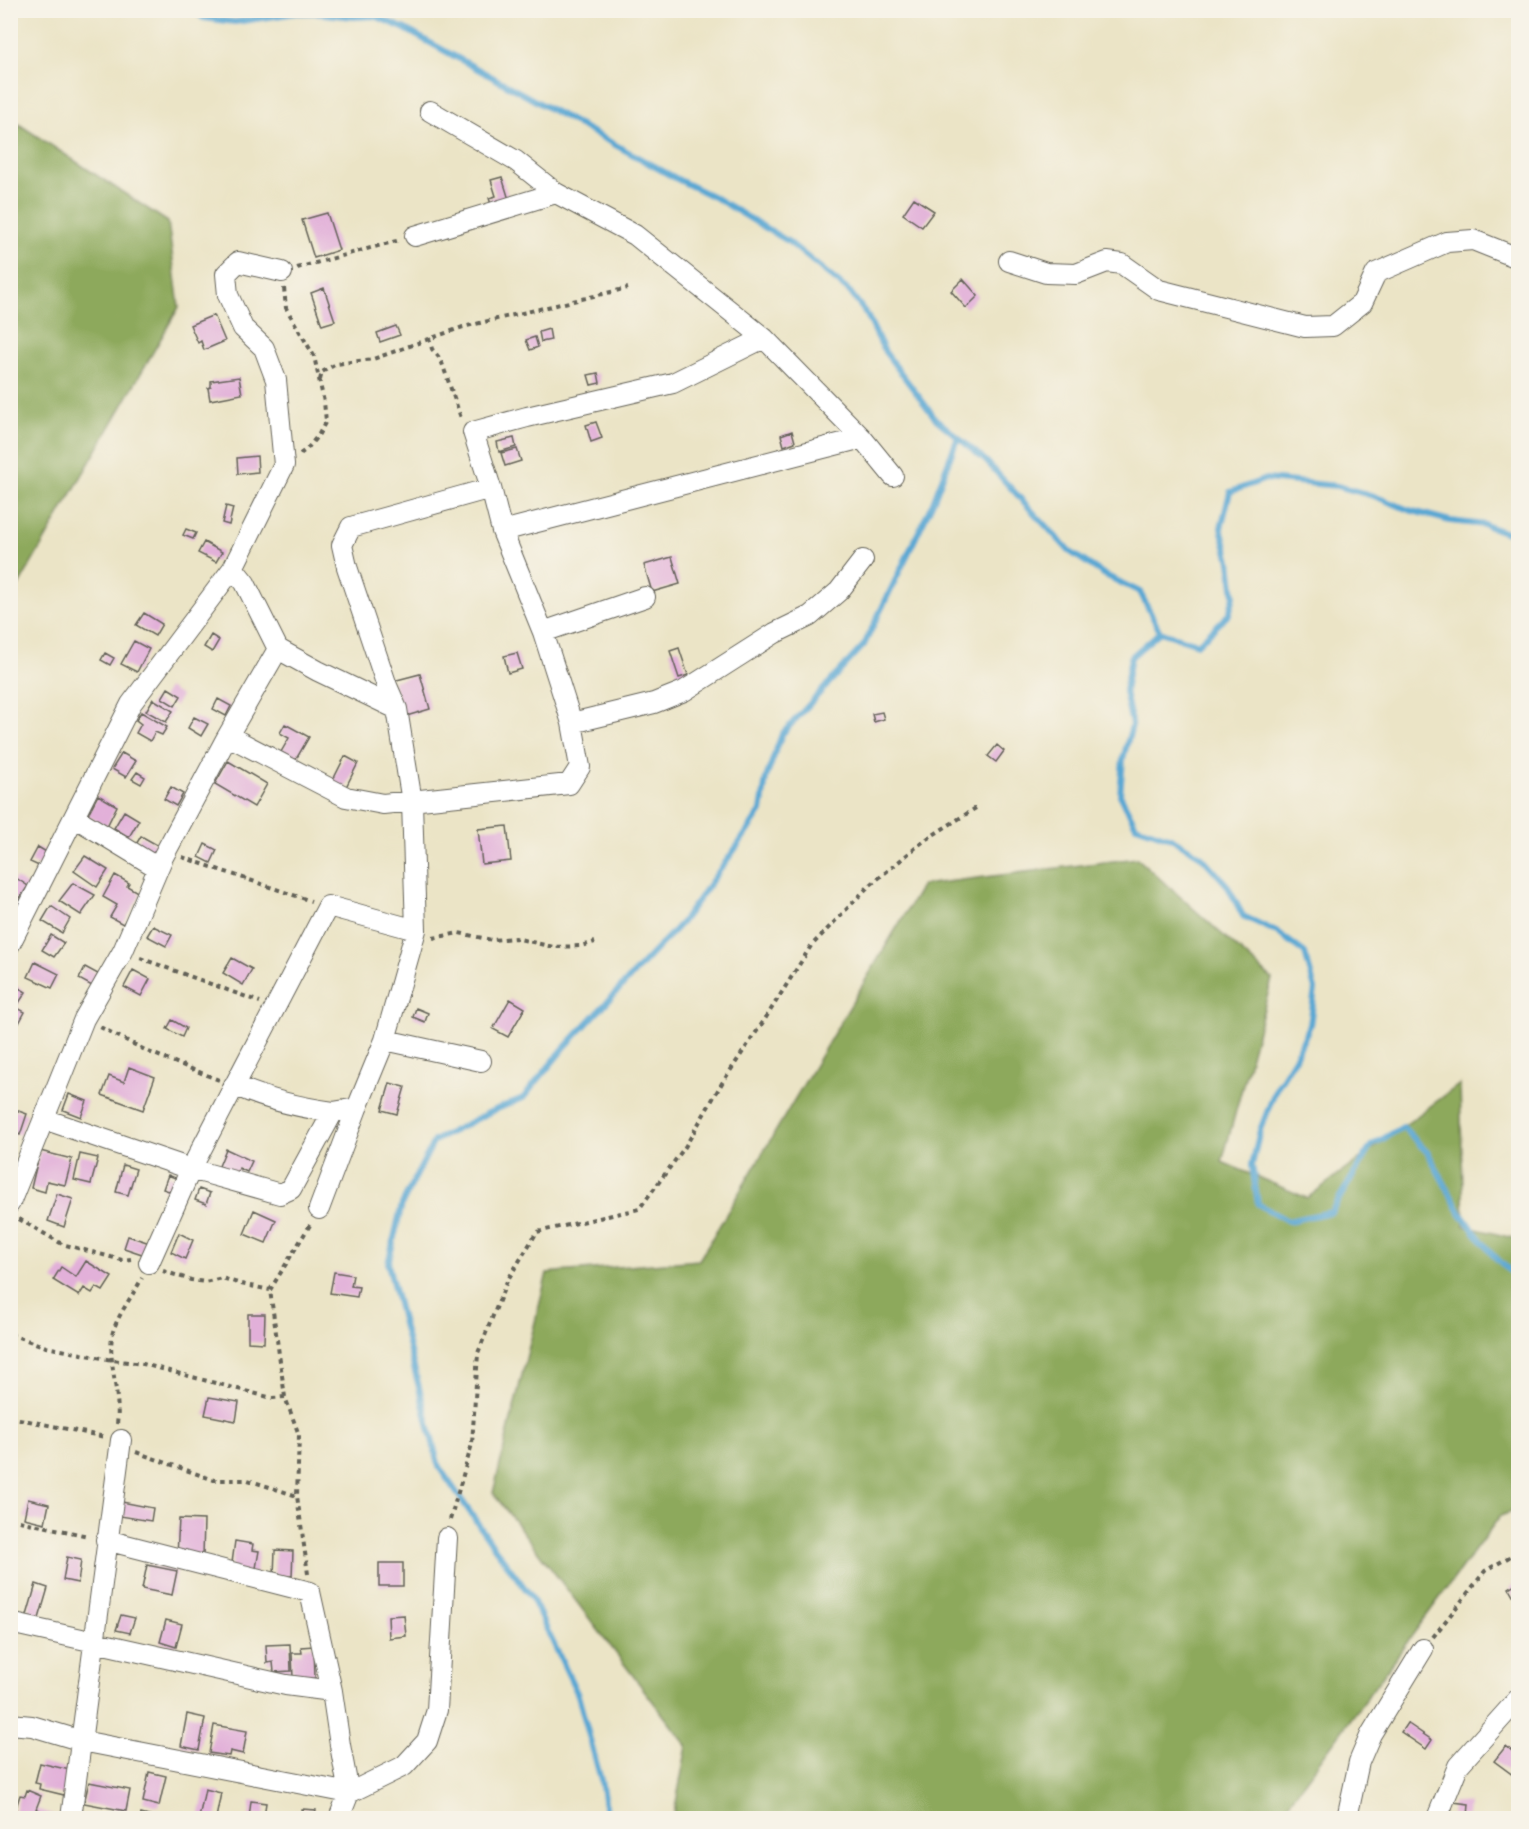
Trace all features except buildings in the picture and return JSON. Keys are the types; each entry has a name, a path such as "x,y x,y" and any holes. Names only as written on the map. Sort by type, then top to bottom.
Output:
{"street":[{"path":"430,111 516,160 556,193 635,235 764,338 862,438 893,476"},
{"path":"415,236 556,193"},
{"path":"1009,261 1046,273 1076,274 1107,262 1122,264 1159,290 1305,327 1333,326 1362,303 1376,273 1447,242 1473,240 1518,258"},
{"path":"10,944 130,704 233,568 284,465 276,380 264,348 243,328 228,295 226,274 238,262 282,272"},
{"path":"226,739 236,740 346,797 383,804 569,784 580,767 573,723 543,632 502,531 473,432 673,383 764,338"},
{"path":"502,531 862,438"},
{"path":"319,1209 357,1108 386,1040 416,930 412,802 397,708 387,686 350,578 342,545 351,526 491,488"},
{"path":"573,723 654,703 684,691 775,633 810,616 839,591 863,560"},
{"path":"233,568 245,583 278,649 318,671 397,708"},
{"path":"543,632 645,597"},
{"path":"12,1192 84,1019 123,951 160,863 226,739 278,649"},
{"path":"74,818 160,863"},
{"path":"149,1263 191,1169 327,906 416,930"},
{"path":"386,1040 481,1061"},
{"path":"234,1085 256,1095 296,1107 333,1112 357,1108"},
{"path":"44,1119 191,1169 280,1194 291,1189 333,1112"},
{"path":"71,1818 121,1440"},
{"path":"10,1724 32,1726 82,1741 349,1793 404,1766 427,1741 437,1710 447,1538"},
{"path":"106,1540 310,1592 332,1691 339,1745 349,1793 339,1818"},
{"path":"10,1623 286,1685 332,1691"},
{"path":"1347,1818 1359,1762 1371,1734 1423,1649"},
{"path":"1437,1818 1458,1767 1518,1700"}],"path":[{"path":"284,465 307,449 326,421 314,356 286,308 282,272 415,236"},
{"path":"320,380 322,372 336,364 373,359 463,327 628,288"},
{"path":"429,338 432,349 441,360 463,424 473,432"},
{"path":"447,1538 451,1510 472,1444 478,1353 507,1281 537,1232 639,1209 686,1147 722,1083 811,946 868,887 926,840 979,806"},
{"path":"160,863 184,857 327,906"},
{"path":"416,930 436,939 459,933 492,940 515,938 553,947 581,946 595,942"},
{"path":"123,951 275,1008"},
{"path":"84,1019 148,1052 204,1076 234,1085"},
{"path":"310,1592 297,1496 299,1435 285,1397 270,1290 319,1209"},
{"path":"10,1214 62,1244 122,1260 136,1259 167,1273 191,1280 205,1282 222,1278 270,1290"},
{"path":"149,1263 112,1335 112,1360 118,1413 116,1430 126,1448 214,1480 248,1480 297,1496"},
{"path":"10,1334 46,1347 143,1364 272,1398 285,1397"},
{"path":"10,1418 121,1440"},
{"path":"10,1519 106,1540"},
{"path":"1423,1649 1485,1571 1518,1552"}],"green space":[{"path":"11,119 168,222 179,307 11,599"},
{"path":"1137,858 1272,979 1222,1162 1307,1198 1460,1084 1464,1226 1518,1239 1518,1510 1500,1516 1278,1818 673,1818 687,1746 493,1493 547,1273 699,1260 922,885"}],"waterway":[{"path":"193,10 203,18 235,22 296,13 375,16 405,29 679,180 716,198 789,242 850,292 867,315 885,352 936,419 986,461 1069,551 1105,575 1140,592 1160,632 1198,644 1229,614 1234,596 1230,561 1221,528 1230,492 1266,479 1337,486 1374,496 1409,510 1450,521 1485,525 1518,537"},
{"path":"607,1818 601,1780 578,1695 531,1596 439,1467 388,1264 402,1204 434,1141 523,1098 564,1048 682,922 738,845 761,811 766,778 782,734 864,645 933,502 958,437"},
{"path":"1160,632 1131,657 1125,691 1132,725 1123,759 1120,795 1136,826 1171,838 1201,856 1227,885 1243,916 1277,932 1305,953 1315,989 1310,1025 1295,1058 1276,1089 1260,1130 1252,1165 1258,1204 1288,1221 1331,1212 1371,1146 1403,1127 1428,1153 1461,1214 1492,1254 1518,1279"}]}
